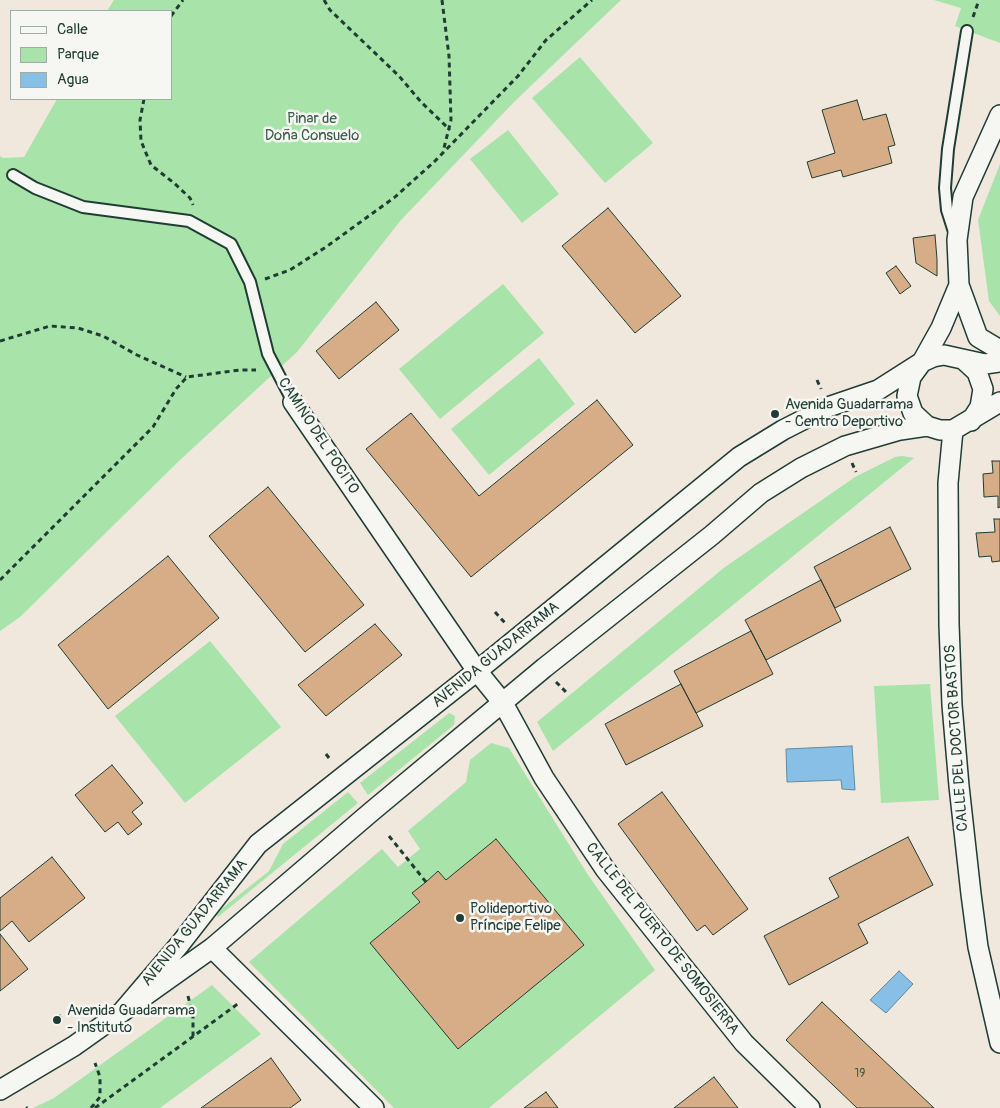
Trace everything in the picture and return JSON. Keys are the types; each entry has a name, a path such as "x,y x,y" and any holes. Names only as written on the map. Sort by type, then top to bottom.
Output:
{"street":[{"path":"1000,115 963,197 957,240 959,285 978,337 1000,350"},
{"path":"959,285 941,328 922,362 911,377 907,396 913,413 927,426 940,430 954,430 1000,402"},
{"path":"922,362 944,355 985,364 1000,362"},
{"path":"964,360 977,372 983,389 980,407 970,421"},
{"name":"AVENIDA GUADARRAMA","path":"122,1012 180,944 258,844 478,671 740,457 783,430 828,407 878,390 922,362"},
{"name":"CAMINO DEL POCITO","path":"293,402 478,671 503,703"},
{"name":"AVENIDA GUADARRAMA","path":"0,1090 62,1054 212,948 588,631 712,535 761,492 801,468 845,446 900,430 927,426"},
{"name":"CALLE DEL DOCTOR BASTOS","path":"954,430 948,483 949,624 953,714 964,840 976,930 1000,1043"},
{"name":"CALLE DEL PUERTO DE SOMOSIERRA","path":"503,703 544,778 604,869 744,1043 810,1108"},
{"path":"212,948 374,1108"}],"lane":[{"path":"957,240 947,210 945,188 948,149 967,31"},
{"name":"CAMINO DEL POCITO","path":"13,175 34,188 83,208 189,221 232,244 250,282 268,354 293,402"}],"path":[{"path":"172,15 183,0"},
{"path":"324,0 330,10 400,76 420,102 450,130"},
{"path":"442,0 449,56 451,120 443,153"},
{"path":"250,282 290,270 326,247 395,197 443,153 518,76 546,40 592,0"},
{"path":"144,100 140,120 141,141 151,165 190,198 202,227"},
{"path":"0,341 50,326 78,328 103,336 137,355 187,377 240,370 256,370"},
{"path":"0,580 154,427 176,389 187,377"},
{"path":"495,612 510,629"},
{"path":"553,678 568,694"},
{"path":"326,754 329,758"},
{"path":"389,836 426,882"},
{"path":"188,996 193,1016 193,1036"},
{"path":"93,1108 239,1003"},
{"path":"93,1108 100,1097 100,1077 95,1063"}],"green space":[{"name":"Pinar de Doña Consuelo","path":"114,0 621,0 515,101 401,220 297,352 180,460 20,617 0,631 0,156 3,158 24,157 56,100 172,100 172,10 108,10"},
{"path":"934,0 1000,0 1000,43 955,26 961,8"},
{"path":"580,57 653,143 605,183 532,98"},
{"path":"508,130 559,194 522,223 470,159"},
{"path":"1000,164 1000,316 989,301 978,220"},
{"path":"503,284 544,333 440,419 399,369"},
{"path":"539,358 575,404 489,475 451,429"},
{"path":"895,457 914,458 553,751 537,722 725,567 855,477"},
{"path":"210,641 281,727 185,803 115,716"},
{"path":"930,684 939,800 881,803 874,686"},
{"path":"449,713 455,716 454,725 368,795 360,783"},
{"name":"Polideportivo Príncipe Felipe","path":"491,743 509,748 588,875 655,970 489,1108 394,1108 249,962 382,849 398,867 420,849 408,831 466,782 470,760"},
{"path":"348,792 358,803 218,917 215,914 269,871 283,844"},
{"path":"212,985 261,1034 160,1108 33,1108 54,1098"}],"water":[{"path":"852,746 855,790 842,789 841,780 787,782 786,749"},
{"path":"899,971 913,984 886,1013 870,1000"}],"building":[{"path":"857,100 863,120 886,114 895,145 888,147 892,163 843,177 841,170 812,178 807,162 835,153 822,110"},
{"path":"608,208 681,296 635,333 562,246"},
{"path":"935,235 937,276 916,263 913,238"},
{"path":"896,266 911,286 900,294 886,273"},
{"path":"376,302 399,330 339,379 316,351"},
{"path":"597,400 633,445 471,577 366,449 411,413 479,496"},
{"path":"992,461 1000,461 1000,507 998,508 998,496 984,497 983,474 993,473"},
{"path":"268,487 364,605 305,652 209,536"},
{"path":"994,519 1000,519 1000,561 992,562 991,556 979,557 976,533 995,532"},
{"path":"890,527 911,569 835,608 814,567"},
{"path":"168,556 219,618 108,709 58,645"},
{"path":"821,580 841,621 766,660 745,620"},
{"path":"375,624 402,655 326,716 298,685"},
{"path":"751,631 773,674 696,713 674,671"},
{"path":"681,684 703,726 626,765 605,724"},
{"path":"112,765 143,803 132,812 142,824 128,835 118,822 105,832 75,795"},
{"path":"662,792 748,909 713,935 705,925 697,931 618,824"},
{"path":"908,837 933,885 858,924 868,943 789,985 764,936 839,897 829,878"},
{"path":"496,839 584,945 458,1049 370,943 420,902 412,893 438,871 446,880"},
{"path":"52,857 85,898 29,942 12,921 0,931 0,898"},
{"path":"0,934 28,969 0,991"},
{"path":"822,1002 934,1108 857,1108 786,1040"},
{"path":"60,1015 62,1018 54,1022 52,1019"},
{"path":"271,1058 301,1100 290,1108 201,1108"},
{"path":"714,1077 738,1108 674,1108"},
{"path":"546,1092 558,1108 524,1108"}],"place":[{"name":"Avenida Guadarrama - Centro Deportivo","path":"775,414"},
{"name":"Polideportivo Príncipe Felipe","path":"460,918"},
{"name":"Avenida Guadarrama - Instituto","path":"57,1020"}]}
